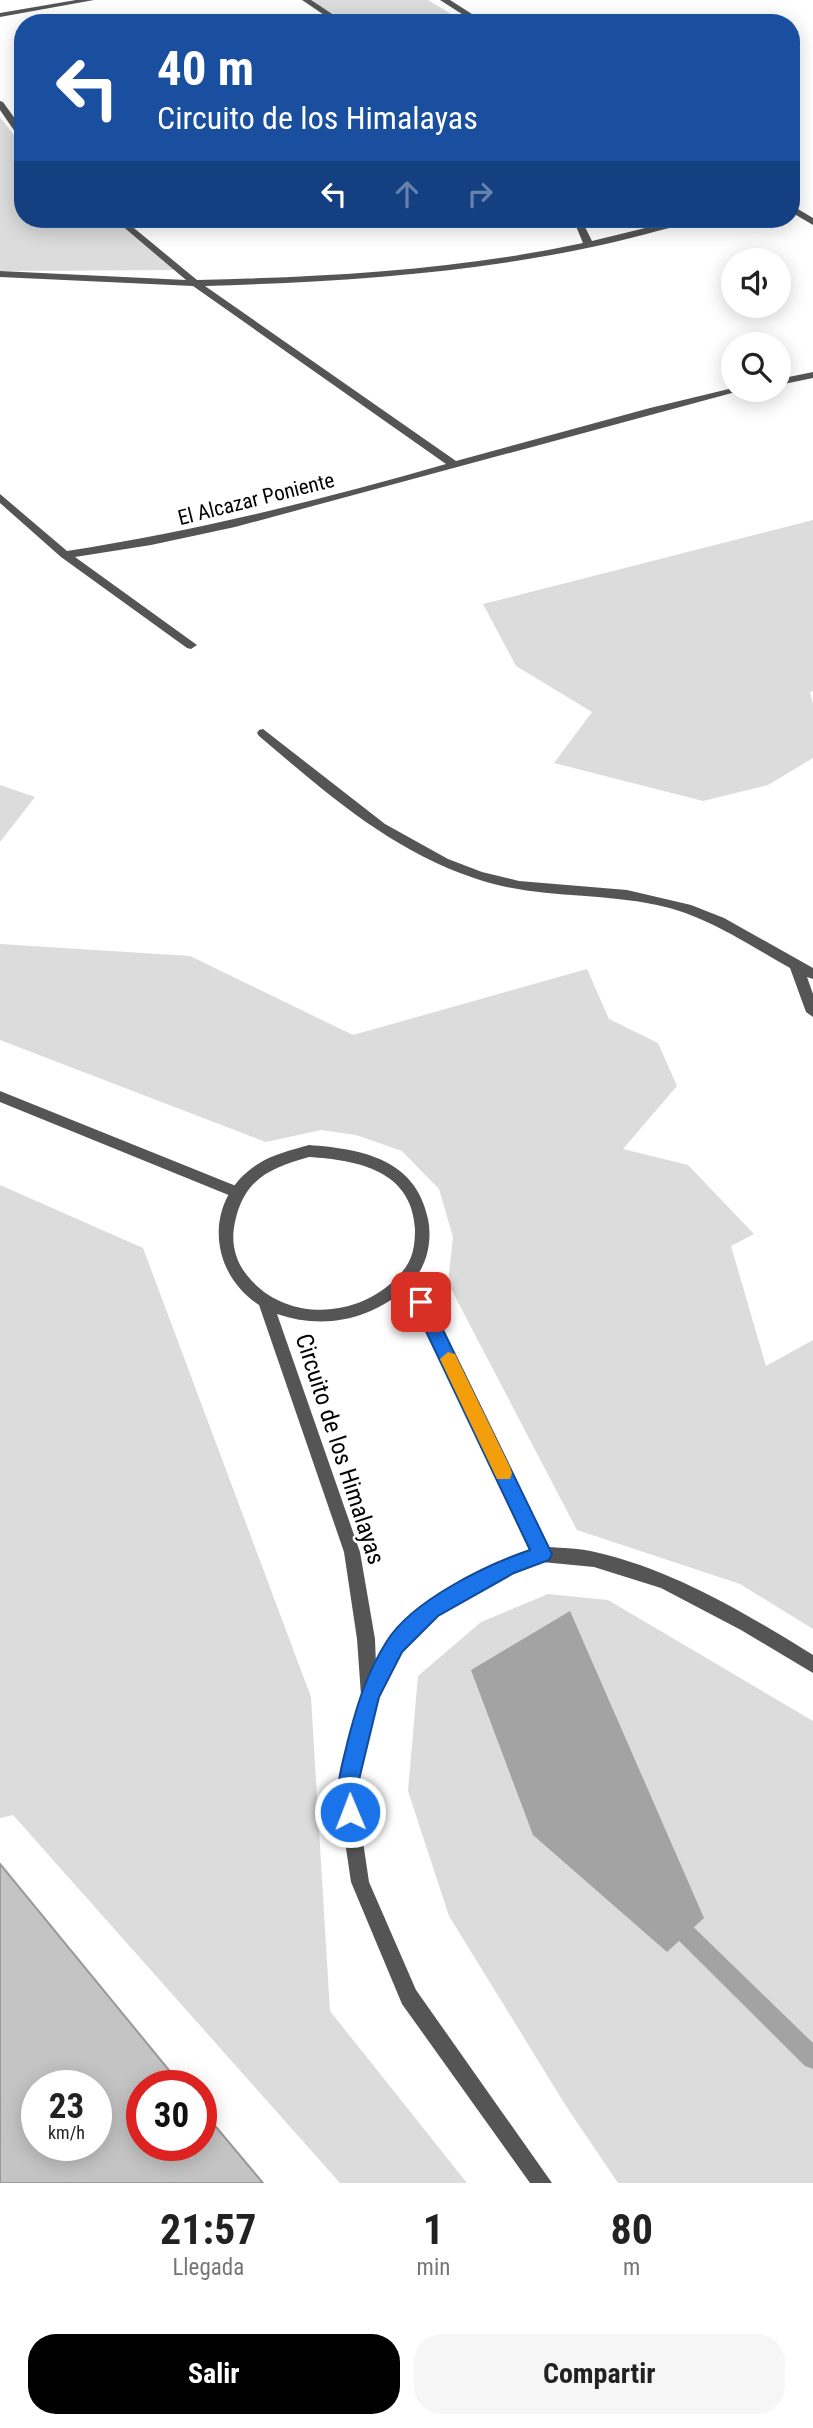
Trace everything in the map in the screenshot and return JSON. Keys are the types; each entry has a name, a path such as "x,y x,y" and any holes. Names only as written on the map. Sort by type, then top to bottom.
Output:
{"street":[{"path":"0,15 85,0"},
{"path":"306,0 328,14"},
{"path":"444,0 467,14"},
{"path":"0,104 14,124"},
{"path":"129,228 195,283 453,464"},
{"path":"581,228 589,245"},
{"path":"0,274 195,283 394,273 589,245 656,228"},
{"path":"791,380 813,375"},
{"name":"El Alcazar Poniente","path":"65,555 147,545 253,521 365,492 453,464 649,409 721,394"},
{"path":"0,497 65,555 191,645"},
{"path":"263,733 368,820 406,846 439,861 522,887 652,898 689,909 723,923 813,974"},
{"path":"796,966 813,1012"},
{"path":"0,1096 236,1192"},
{"path":"309,1151 355,1154 393,1172 418,1202 425,1240 409,1277 381,1301 344,1314 303,1316 266,1304 241,1283 226,1257 222,1228 236,1192 267,1165 309,1151"},
{"path":"409,1277 542,1554"},
{"name":"Circuito de los Himalayas","path":"266,1304 352,1552 366,1639 370,1695"},
{"name":"Circuito de los Himalayas","path":"542,2183 409,1997 360,1882 346,1788 370,1695 395,1645 431,1610 508,1566 542,1554 594,1559 665,1582 747,1624 813,1665"}],"shaded area":[{"path":"308,0 428,0 451,14 334,14"},
{"path":"0,117 14,135 14,228 124,228 177,270 0,271"},
{"path":"813,520 813,691 810,692 813,704 813,758 768,785 703,801 554,763 592,712 516,666 483,604"},
{"path":"0,785 35,797 0,842"},
{"path":"0,944 190,956 353,1035 587,969 609,1019 658,1043 677,1086 623,1149 688,1165 754,1234 731,1246 766,1366 813,1340 813,1629 740,1584 577,1530 448,1283 453,1237 439,1189 402,1151 356,1135 321,1130 266,1142 0,1040"},
{"path":"0,1185 143,1248 311,1697 330,2011 467,2183 340,2183 13,1815 0,1818"},
{"path":"548,1594 608,1600 813,1721 813,2183 618,2183 566,2106 449,1916 408,1791 418,1676 481,1622"},
{"path":"570,1611 704,1918 667,1952 533,1835 471,1670"}],"building":[{"path":"0,1864 169,2070 126,2070 126,2161 217,2161 217,2128 263,2183 0,2183"}],"waterway":[{"path":"672,1920 813,2058"}],"slow traffic":[{"path":"448,1359 503,1473"}],"route":[{"path":"350,1812 346,1788 370,1695 395,1645 431,1610 508,1566 542,1554 421,1302"}]}
